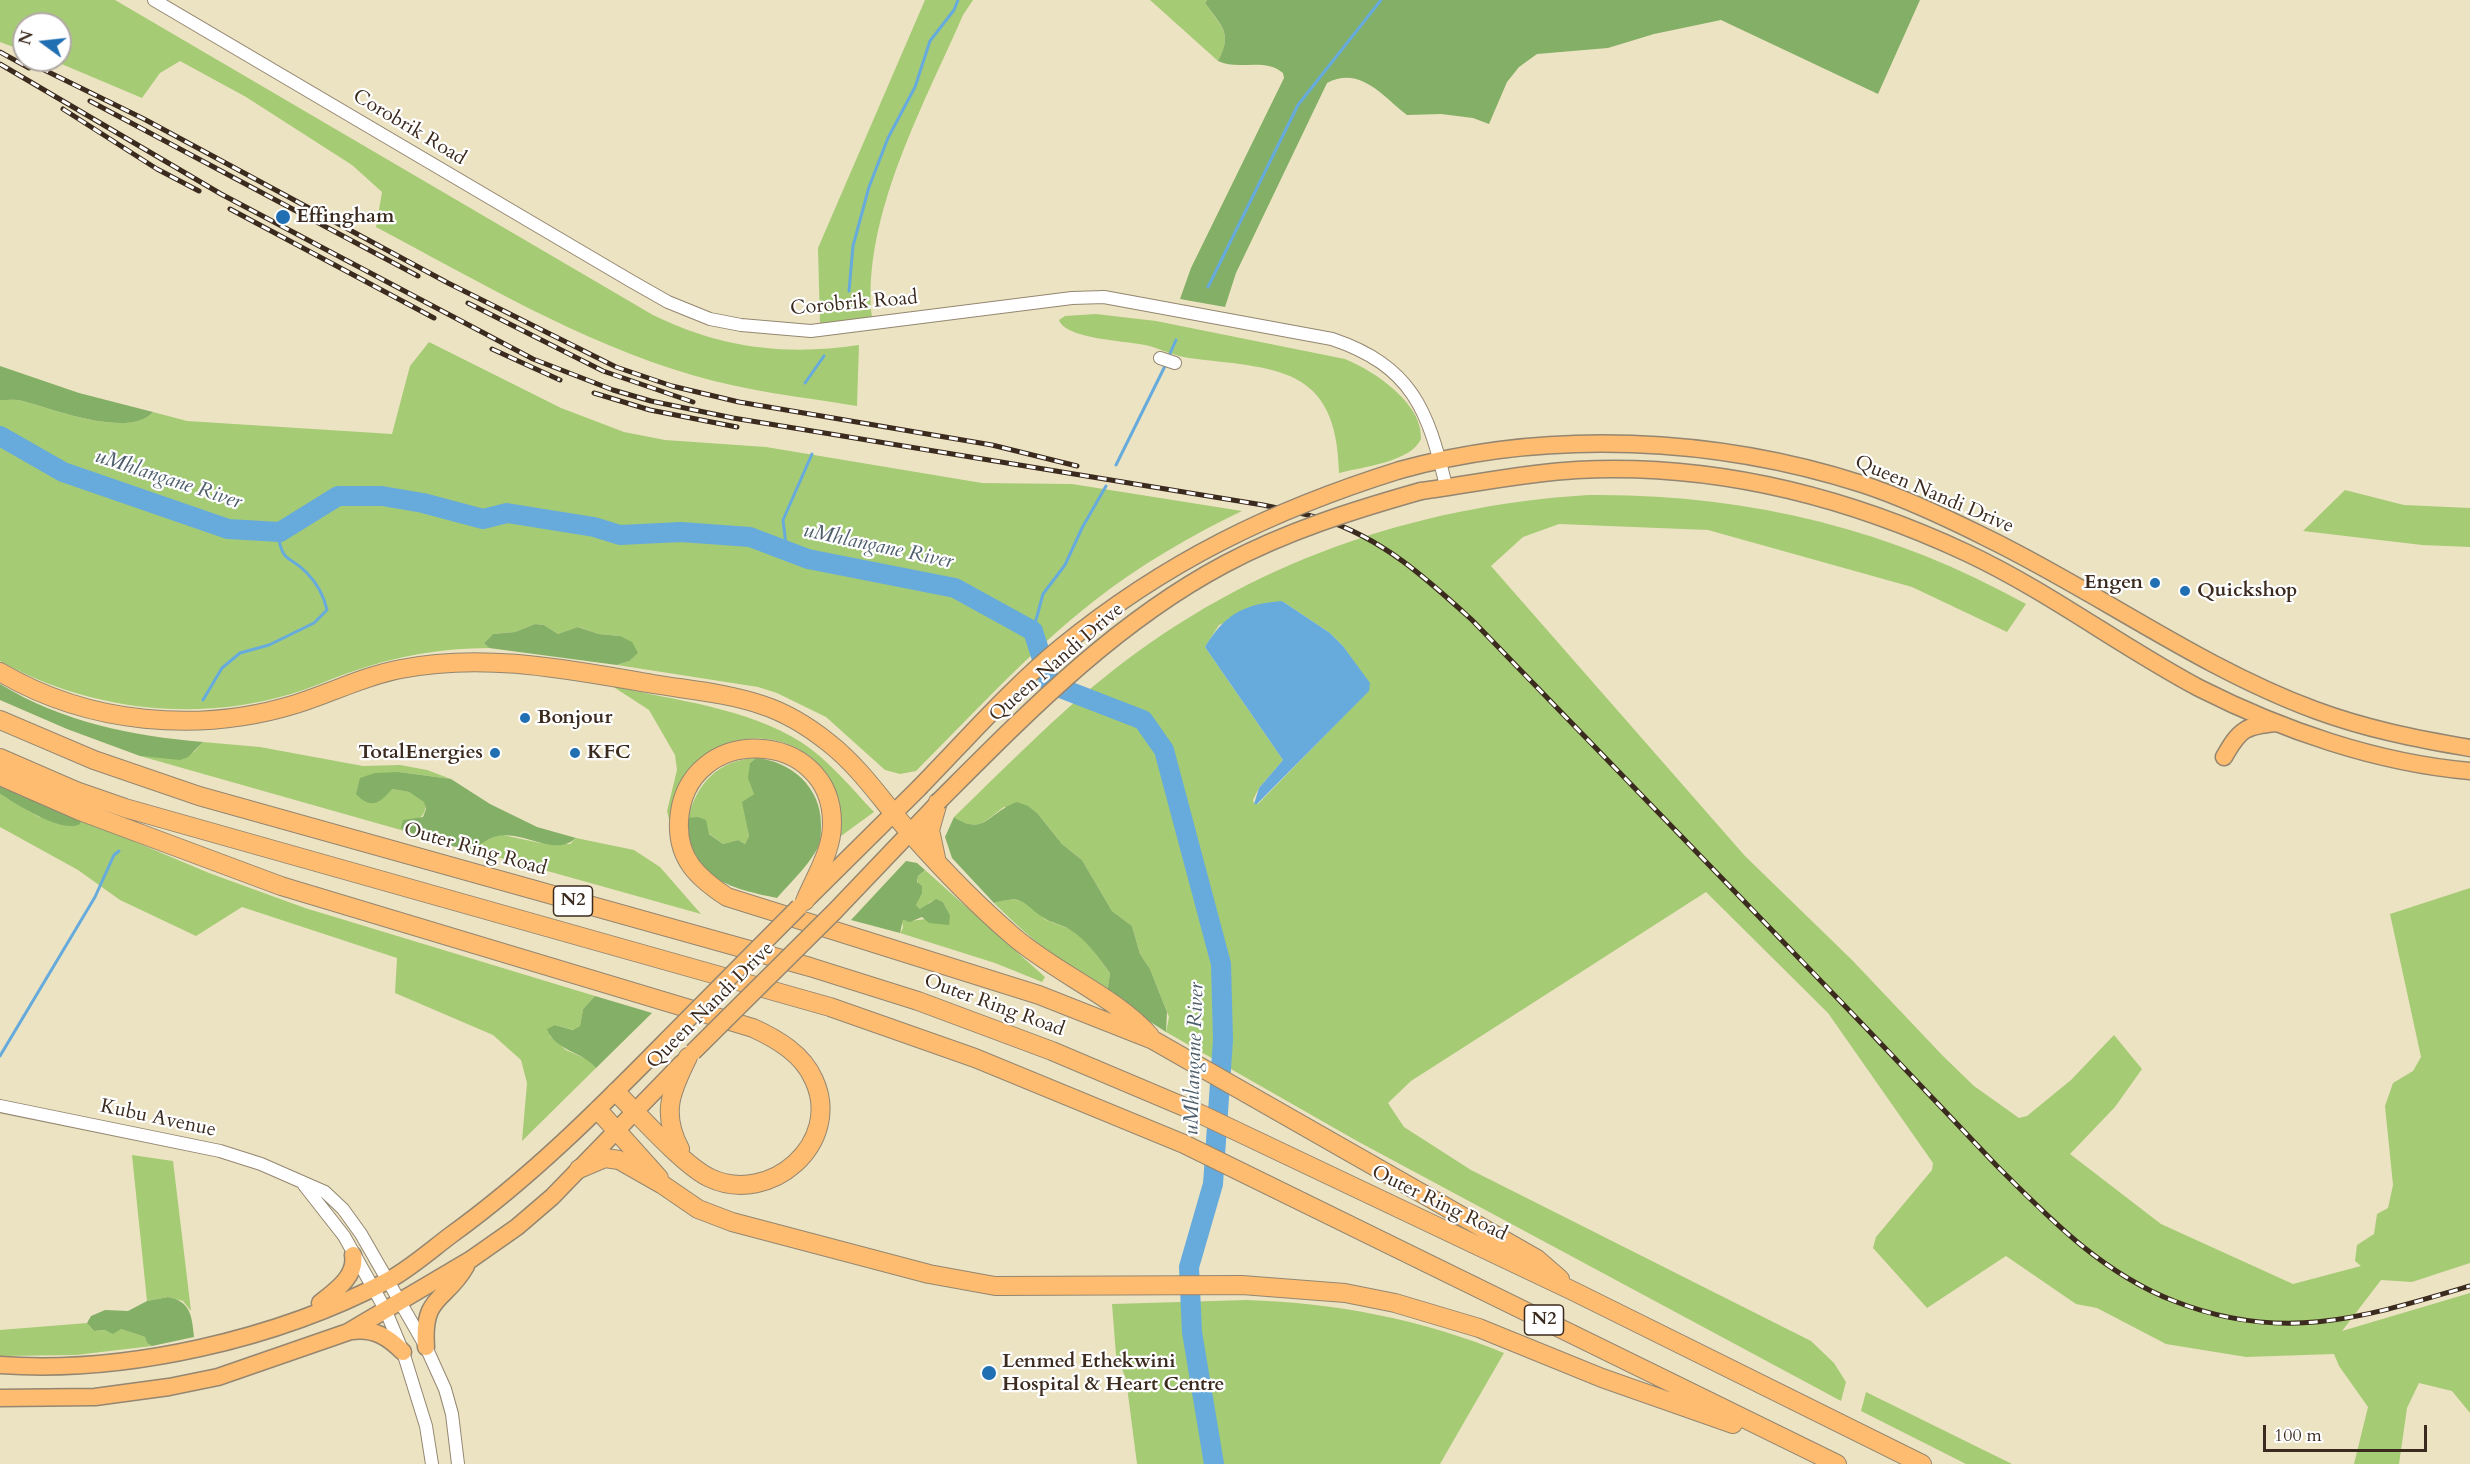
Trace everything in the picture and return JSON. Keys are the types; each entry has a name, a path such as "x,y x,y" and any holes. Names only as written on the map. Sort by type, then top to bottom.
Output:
{"highway":[{"path":"0,672 24,686 83,708 152,719 190,721 260,713 402,668 467,661 543,666 731,697 784,713 809,728 860,771 910,833 1012,935 1066,976 1124,1012 1160,1044"},
{"name":"Outer Ring Road","path":"0,720 94,760 199,796 798,963 896,994 1052,1051 1144,1088 1252,1139 1572,1291 1922,1464"},
{"path":"802,904 830,842 831,810 823,789 801,762 772,749 748,747 717,758 692,781 686,791 679,815 679,838 686,860 691,869 710,886 744,903 1039,995 1160,1044 1244,1090 1371,1167 1537,1259 1572,1291"},
{"name":"N2","path":"0,758 76,791 187,827 830,1007 975,1058 1139,1123 1252,1176 1837,1464"},
{"path":"0,776 80,811 281,886 753,1028 787,1046 814,1080 819,1098 820,1117 816,1133 798,1162 771,1180 743,1186 712,1179 686,1160 616,1092"},
{"path":"936,860 930,830 938,802"},
{"path":"686,1160 671,1132 669,1117 672,1091 691,1055"},
{"path":"598,1110 654,1170 663,1185"},
{"path":"579,1169 594,1161 611,1158 630,1164 645,1177 663,1185 698,1209 732,1222 958,1281 1018,1287 1242,1285 1345,1293 1431,1312 1479,1328 1602,1378 1806,1449"}],"main road":[{"name":"Queen Nandi Drive","path":"0,1365 78,1366 151,1357 212,1345 301,1319 389,1280 489,1209 598,1110 1059,649 1141,588 1245,528 1353,485 1440,460 1527,448 1589,445 1653,446 1710,451 1817,471 1864,484 1989,539 2212,664 2314,710 2411,738 2470,748"},
{"name":"Queen Nandi Drive","path":"0,1398 95,1397 169,1387 218,1377 348,1332 470,1260 517,1227 552,1197 1017,723 1116,635 1171,597 1225,564 1302,529 1422,491 1551,472 1634,470 1692,473 1735,480 1849,505 1969,554 2031,588 2199,688 2277,723 2388,758 2470,771"},
{"path":"2224,757 2238,734 2247,728 2277,723"},
{"path":"301,1319 342,1285 354,1265 353,1255"},
{"path":"426,1347 424,1328 428,1311 437,1297 462,1274 470,1260"},
{"path":"348,1332 361,1330 379,1333 391,1340 403,1352"}],"street":[{"name":"Corobrik Road","path":"154,0 640,286 668,302 710,319 741,325 811,331 1050,300 1093,297 1129,300 1332,339 1360,350 1384,365 1404,383 1431,424 1446,486"},
{"path":"1160,358 1175,363"},
{"name":"Kubu Avenue","path":"0,1106 220,1151 261,1164 325,1192 343,1209 389,1280 426,1347 446,1389 452,1414 458,1464"},
{"name":"Kubu Avenue","path":"303,1184 344,1236 385,1309 403,1352 426,1426 432,1464"}],"green space":[{"path":"0,0 115,0 653,315 703,335 753,346 805,350 859,345 857,406 712,381 610,346 530,309 376,227 382,192 352,165 246,97 180,61 160,73 142,98 72,68 72,12 12,12 12,46 0,42"},
{"path":"925,0 973,0 963,15 914,124 886,202 876,241 871,280 872,318 820,325 818,248"},
{"path":"1150,0 1207,0 1205,3 1224,31 1225,44 1218,61"},
{"path":"1207,0 1920,0 1878,94 1721,20 1654,34 1608,48 1537,54 1519,67 1507,82 1489,124 1473,118 1441,114 1407,115 1381,93 1361,81 1351,78 1327,83 1236,273 1225,307 1180,299 1191,268 1284,78 1283,73 1276,68 1260,65 1234,65 1218,61 1225,44 1224,30 1205,3"},
{"path":"1096,314 1156,321 1345,359 1357,364 1395,390 1414,413 1421,439 1416,447 1397,458 1339,473 1336,437 1327,411 1313,392 1296,379 1274,370 1183,357 1145,345 1084,335 1072,331 1059,320 1065,316"},
{"path":"429,342 561,408 624,432 665,440 766,447 982,483 1072,484 1242,511 1166,552 1129,575 1094,601 1025,661 916,771 900,774 885,770 826,717 777,693 758,687 617,665 629,661 620,636 599,634 579,627 558,634 544,625 535,624 515,632 493,634 484,643 489,648 436,651 402,657 368,666 291,694 254,703 217,708 142,707 105,701 34,678 0,661 0,400 20,400 90,420 109,422 127,423 142,420 153,412 187,421 392,434 410,366"},
{"path":"0,366 79,393 153,412 142,420 127,423 109,422 90,420 20,400 0,400"},
{"path":"2345,490 2404,505 2470,508 2470,547 2422,545 2303,531"},
{"path":"1588,495 1646,496 1703,500 1814,520 1922,555 1974,577 2026,604 2007,632 1912,587 1708,530 1559,524 1523,537 1491,566 1745,856 1852,960 1974,1086 2019,1118 2027,1116 2071,1080 2114,1035 2142,1069 2115,1107 2070,1154 2161,1224 2293,1284 2361,1266 2355,1261 2357,1245 2374,1234 2377,1214 2388,1208 2393,1185 2385,1106 2393,1083 2413,1071 2421,1057 2390,914 2470,888 2470,1263 2412,1282 2381,1280 2342,1331 2470,1293 2470,1413 2452,1391 2419,1383 2407,1408 2399,1464 2354,1464 2368,1407 2339,1366 2334,1354 2246,1357 2166,1344 2097,1308 2076,1304 2006,1256 1927,1308 1873,1248 1876,1237 1932,1170 1933,1163 1828,1013 1706,892 1411,1081 1388,1103 1404,1127 1471,1170 1811,1341 1834,1363 1846,1382 1841,1401 1357,1141 1166,1032 1169,1017 1150,969 1140,954 1132,926 1112,911 1082,860 1062,844 1038,814 1004,807 986,821 975,825 962,822 954,817 1090,689 1164,634 1219,600 1276,571 1336,547 1397,527 1459,512 1523,501","holes":["1282,601 1330,633 1343,646 1369,683 1369,690 1258,804 1254,804 1253,800 1259,788 1283,760 1205,647 1219,625"]},
{"path":"535,624 544,625 558,634 578,627 599,634 620,636 632,642 638,653 629,661 617,665 489,648 484,643 493,634 515,632"},
{"path":"0,684 48,708 98,725 150,736 203,742 188,757 180,760 140,756 67,729 0,700"},
{"path":"612,686 710,706 780,730 801,742 821,758 874,812 841,836 837,795 819,765 793,746 761,738 729,743 701,759 680,787 671,827 667,811 677,770 675,755 649,710"},
{"path":"203,742 260,747 363,766 400,765 427,770 451,779 399,772 392,789 409,792 425,802 422,815 402,828 408,832 140,756 160,757 194,752"},
{"path":"756,758 750,763 754,794 743,802 749,836 745,844 738,840 723,844 688,818 692,805 703,784 720,769 731,763"},
{"path":"756,758 781,764 802,778 816,798 820,811 821,834 818,848 777,898 743,890 714,877 703,867 695,854 690,838 688,818 698,817 706,820 709,834 723,844 738,840 745,844 749,836 742,802 754,794 748,778 750,763"},
{"path":"399,772 451,779 490,804 537,827 576,838 569,843 554,845 505,835 492,838 478,846 460,848 408,832 401,828 403,820 423,817 426,809 424,802 409,792 392,789 375,803 366,802 356,794 360,778 375,773"},
{"path":"0,782 81,819 80,824 62,825 28,811 0,794"},
{"path":"0,794 39,817 81,819 209,873 305,908 595,996 583,1009 580,1026 574,1030 555,1025 550,1036 566,1050 589,1060 596,1068 522,1141 527,1083 521,1060 493,1035 395,993 397,958 242,907 196,936 120,900 78,870 0,827"},
{"path":"1017,802 1028,806 1038,814 1062,844 1082,860 1112,911 1132,926 1140,954 1150,969 1167,1012 1166,1032 1107,994 1110,973 1092,949 1075,933 1047,920 1018,900 994,903 952,858 945,837 954,817 964,823 980,824"},
{"path":"503,835 540,843 570,844 576,838 634,850 660,867 701,914 465,848"},
{"path":"906,861 917,863 925,870 918,876 917,882 922,886 922,893 916,905 920,909 936,899 943,902 950,915 949,925 929,923 922,917 910,922 903,920 900,933 851,920"},
{"path":"925,870 1045,977 1042,982 995,963 900,933 903,928 902,920 950,915 943,902 940,901 932,901 925,908 920,909 916,905 918,876"},
{"path":"1007,899 1024,901 1046,920 1070,929 1086,941 1110,973 1107,994 1048,951 994,903"},
{"path":"595,996 652,1013 596,1068 584,1058 562,1047 547,1029 555,1025 573,1030 580,1026 583,1009"},
{"path":"132,1155 173,1161 191,1311 183,1301 168,1297 147,1301"},
{"path":"168,1297 186,1306 191,1317 194,1337 152,1346 147,1343 145,1337 121,1329 113,1334 105,1330 94,1331 87,1323 91,1316 105,1310 128,1311 147,1301"},
{"path":"1247,1300 1313,1305 1378,1315 1441,1331 1504,1353 1440,1464 1137,1464 1126,1379 1116,1355 1112,1304"},
{"path":"87,1323 94,1331 121,1329 145,1337 147,1343 152,1346 76,1355 0,1356 0,1330"},
{"path":"1866,1392 2012,1464 1966,1464 1861,1411"}],"water":[{"path":"1282,601 1330,633 1343,646 1370,683 1369,691 1257,804 1254,804 1259,788 1283,760 1205,647 1220,626 1237,613 1257,605"}],"waterway":[{"path":"849,291 853,246 869,187 888,138 915,87 930,41 954,10 958,0"},
{"path":"1208,287 1298,105 1381,0"},
{"path":"1168,358 1176,340"},
{"path":"805,383 824,356"},
{"path":"1116,465 1166,364"},
{"name":"uMhlangane River","path":"0,436 63,472 228,529 280,532 338,496 382,496 423,503 483,519 507,513 594,527 620,535 681,532 750,537 808,559 955,588 1033,631 1050,684 1143,720 1164,750 1221,964 1223,1040 1213,1184 1189,1267 1192,1332 1214,1464"},
{"path":"803,557 786,545 783,520 812,454"},
{"path":"1033,631 1043,594 1065,565 1082,528 1106,486"},
{"path":"203,700 222,668 240,653 269,645 314,623 327,610 322,594 313,580 282,551 278,535 292,524"},
{"path":"0,1056 95,897 114,855 119,851"}],"railway":[{"path":"0,52 12,59"},
{"path":"0,64 221,194 533,359 613,390 651,401 733,418 1263,505 1300,513 1344,527 1384,548 1402,561 1472,620 1996,1165 2078,1243 2123,1276 2174,1301 2214,1314 2251,1321 2288,1323 2359,1316 2470,1286"},
{"path":"48,72 144,119 448,283 616,367 672,386 739,402 992,445 1077,466"},
{"path":"90,101 418,276"},
{"path":"63,109 157,169 199,191"},
{"path":"230,209 434,318"},
{"path":"468,303 603,371 693,402"},
{"path":"492,349 560,380"},
{"path":"594,393 650,410 737,427"}],"place":[{"name":"Effingham","path":"283,217"},
{"name":"Engen","path":"2155,583"},
{"name":"Quickshop","path":"2185,591"},
{"name":"Bonjour","path":"525,718"},
{"name":"TotalEnergies","path":"495,753"},
{"name":"KFC","path":"575,753"},
{"name":"Lenmed Ethekwini Hospital & Heart Centre","path":"989,1373"}]}
